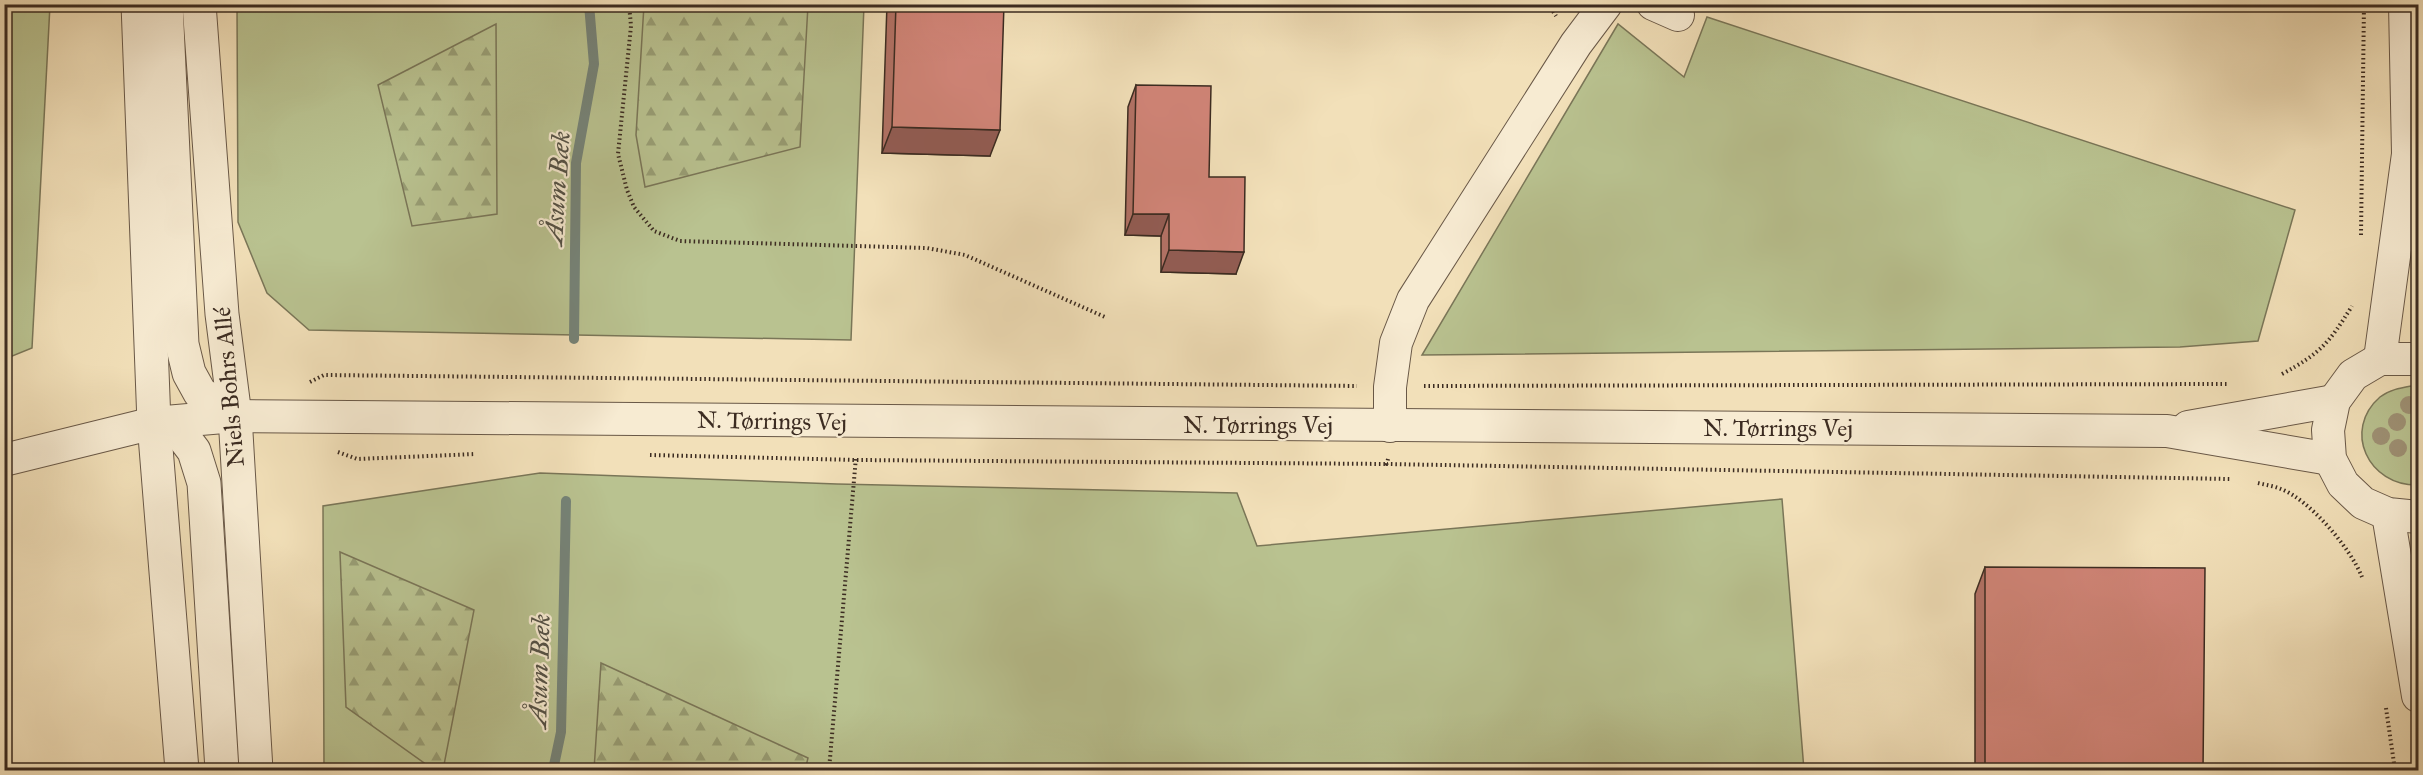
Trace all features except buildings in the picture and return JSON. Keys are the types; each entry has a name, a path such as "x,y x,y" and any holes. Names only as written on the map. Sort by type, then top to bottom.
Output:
{"street":[{"path":"138,4 154,423 182,771"},
{"path":"166,4 177,280 182,344 189,373 200,393 235,416"},
{"name":"Niels Bohrs Allé","path":"199,4 222,314 235,416 256,771"},
{"path":"1390,426 1390,387 1396,343 1413,300 1576,44 1606,4"},
{"path":"2405,4 2408,154 2418,216"},
{"path":"2380,359 2408,154"},
{"path":"2418,359 2380,359 2353,375 2334,401 2328,430 2330,459 2343,484 2362,503 2388,514 2418,517"},
{"name":"N. Tørrings Vej","path":"2238,431 2334,401"},
{"name":"N. Tørrings Vej","path":"4,459 154,423 235,416 2238,431 2330,459"},
{"path":"154,423 182,434 194,451 204,483 222,771"},
{"path":"2388,514 2418,696"}],"path":[{"path":"629,4 631,26 618,154 634,207 654,231 680,242 927,248 965,255 1105,317"},
{"path":"2364,4 2360,257 2395,258"},
{"path":"2275,378 2308,360 2331,340 2357,297"},
{"path":"304,384 324,375 1390,387 2236,384 2238,479"},
{"path":"829,771 860,422"},
{"path":"1390,426 1387,464 2238,479 2282,489 2304,503 2344,544 2364,583"}],"green space":[{"path":"5,4 50,5 32,348 5,359"},
{"path":"237,5 864,5 851,340 309,330 267,293 238,222"},
{"path":"644,5 808,5 800,147 645,187 636,135"},
{"path":"1707,17 2295,210 2258,341 2180,347 1422,355 1618,24 1684,77"},
{"path":"496,24 497,214 412,226 378,85"},
{"path":"2411,386 2418,387 2418,485 2400,483 2386,476 2374,466 2366,454 2362,440 2363,425 2369,410 2380,397 2391,391"},
{"path":"540,473 837,484 1237,493 1257,546 1782,499 1804,770 324,770 323,506"},
{"path":"340,552 474,610 443,770 434,770 346,707"},
{"path":"601,663 808,758 805,770 594,770"}],"waterway":[{"name":"Åsum Bæk","path":"574,339 576,163 594,64 589,4"},
{"name":"Åsum Bæk","path":"553,770 561,732 566,501"}]}
